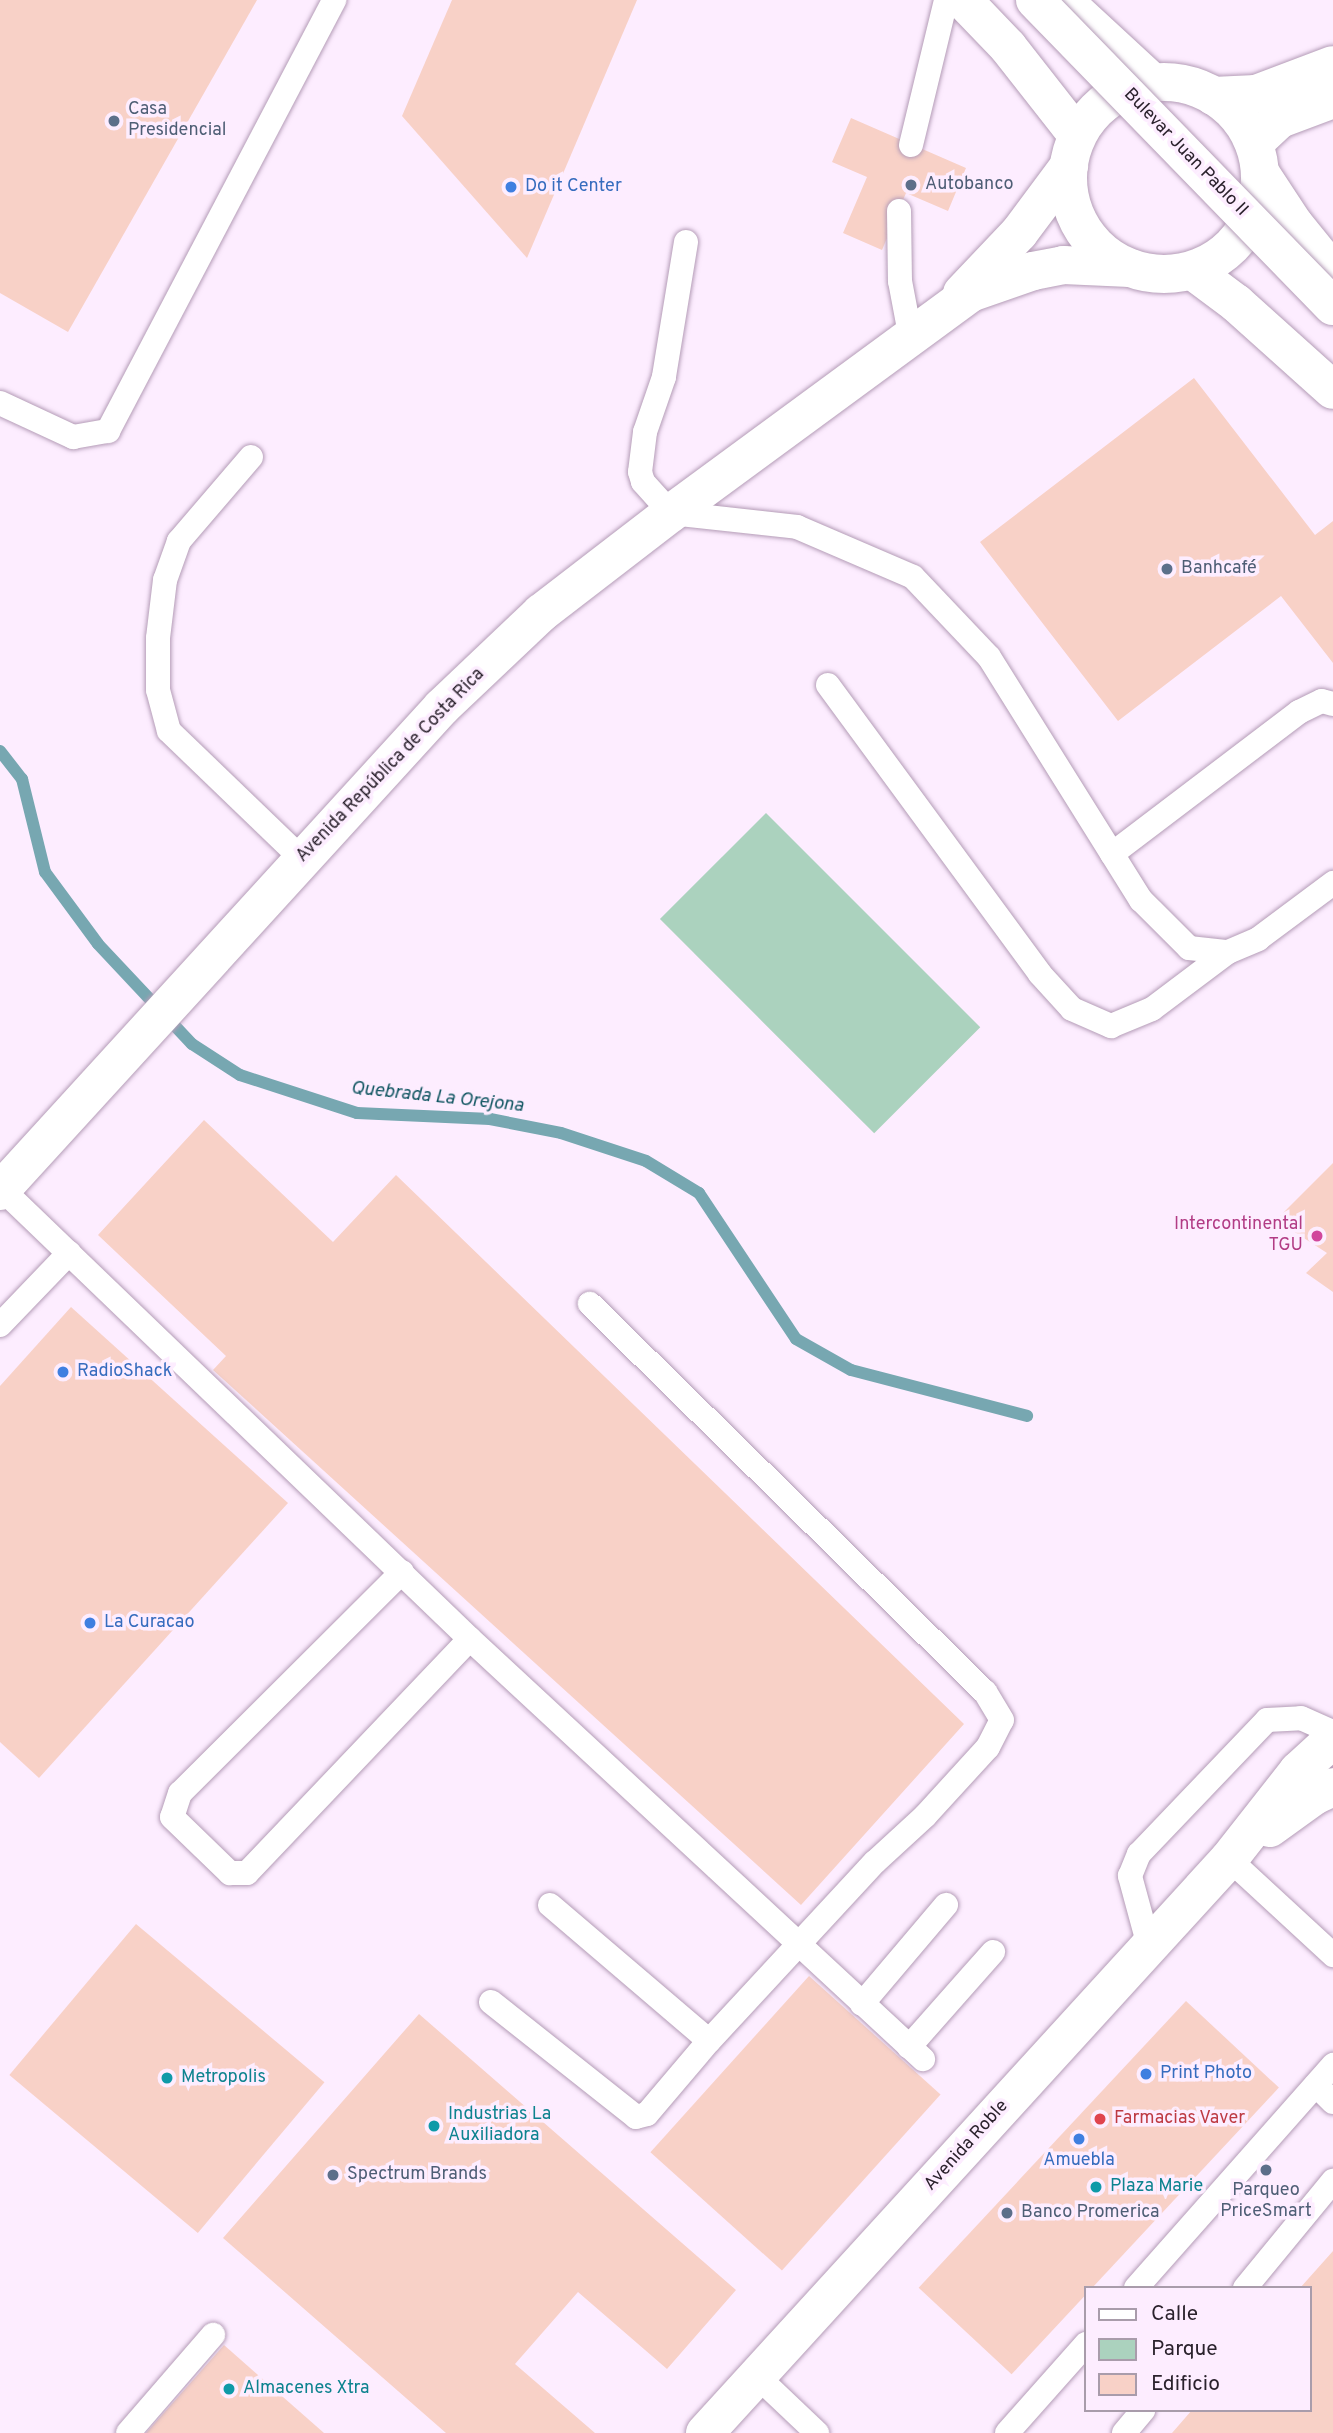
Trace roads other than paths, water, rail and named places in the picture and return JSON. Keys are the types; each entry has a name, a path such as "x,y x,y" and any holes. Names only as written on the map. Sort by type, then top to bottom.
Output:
{"main road":[{"path":"962,0 1008,47 1073,150"},
{"name":"Bulevar Juan Pablo II","path":"1035,0 1333,306"},
{"name":"Bulevar Juan Pablo II","path":"1063,0 1153,83"},
{"path":"1213,96 1256,94 1333,65"},
{"path":"1153,83 1184,84 1213,96 1238,116 1257,159 1257,205 1244,234 1221,257 1193,271 1161,274 1130,268 1102,251 1081,227 1070,198 1073,150 1096,109 1122,91 1153,83"},
{"path":"1257,159 1280,119 1333,99"},
{"name":"Avenida República de Costa Rica","path":"922,330 1008,246 1073,150"},
{"name":"Bulevar Juan Pablo II","path":"1257,159 1294,224 1333,272"},
{"name":"Avenida República de Costa Rica","path":"1,1190 442,707 541,613 671,513 970,293 1033,271 1063,265 1130,268"},
{"path":"1193,271 1236,303 1333,390"},
{"name":"Avenida Roble","path":"705,2433 1228,1858 1298,1771 1333,1740"},
{"name":"Avenida Roble","path":"1228,1858 1314,1796 1333,1787"}],"lane":[{"path":"0,403 73,437 108,431 334,0"},
{"path":"911,145 946,0"},
{"path":"898,211 900,281 922,330"},
{"path":"686,242 664,377 645,432 640,472 643,482 671,513 797,527 913,577 989,656 1141,900 1189,948 1228,952"},
{"path":"251,457 179,541 165,580 158,638 158,690 169,732 302,859"},
{"path":"828,685 1040,974 1072,1009 1111,1026 1152,1009 1228,952 1258,939 1333,883"},
{"path":"1112,854 1299,712 1322,701 1333,704"},
{"path":"1,1190 470,1639 797,1946 916,2053 993,1952"},
{"path":"0,1325 69,1253"},
{"path":"491,2002 636,2117 647,2114 709,2041 874,1862 925,1816 952,1787 988,1747 1002,1720 985,1692 590,1304"},
{"path":"402,1572 180,1793 172,1817 230,1873 247,1873 470,1639"},
{"path":"1149,1946 1130,1876 1139,1854 1267,1720 1301,1718 1333,1732"},
{"path":"1228,1858 1333,1955"},
{"path":"550,1905 709,2041"},
{"path":"862,2004 946,1905"},
{"path":"1138,2286 1324,2094 1333,2065"},
{"path":"1247,2286 1333,2182"},
{"path":"128,2433 213,2335"},
{"path":"1007,2433 1084,2346"},
{"path":"757,2376 817,2433"},
{"path":"1124,2433 1141,2412"}],"waterway":[{"name":"Quebrada La Orejona","path":"0,751 22,779 45,872 98,944 192,1044 240,1075 357,1113 490,1119 561,1133 646,1161 699,1193 796,1339 851,1370 1027,1416"}],"place":[{"name":"Casa Presidencial","path":"114,121"},
{"name":"Autobanco","path":"911,185"},
{"name":"Do it Center","path":"511,187"},
{"name":"Banhcafé","path":"1167,569"},
{"name":"Intercontinental TGU","path":"1317,1236"},
{"name":"RadioShack","path":"63,1372"},
{"name":"La Curacao","path":"90,1623"},
{"name":"Print Photo","path":"1146,2074"},
{"name":"Metropolis","path":"167,2078"},
{"name":"Farmacias Vaver","path":"1100,2119"},
{"name":"Industrias La Auxiliadora","path":"434,2126"},
{"name":"Amuebla","path":"1079,2139"},
{"name":"Parqueo PriceSmart","path":"1266,2170"},
{"name":"Spectrum Brands","path":"333,2175"},
{"name":"Plaza Marie","path":"1096,2187"},
{"name":"Banco Promerica","path":"1007,2213"},
{"name":"Almacenes Xtra","path":"229,2389"}]}
